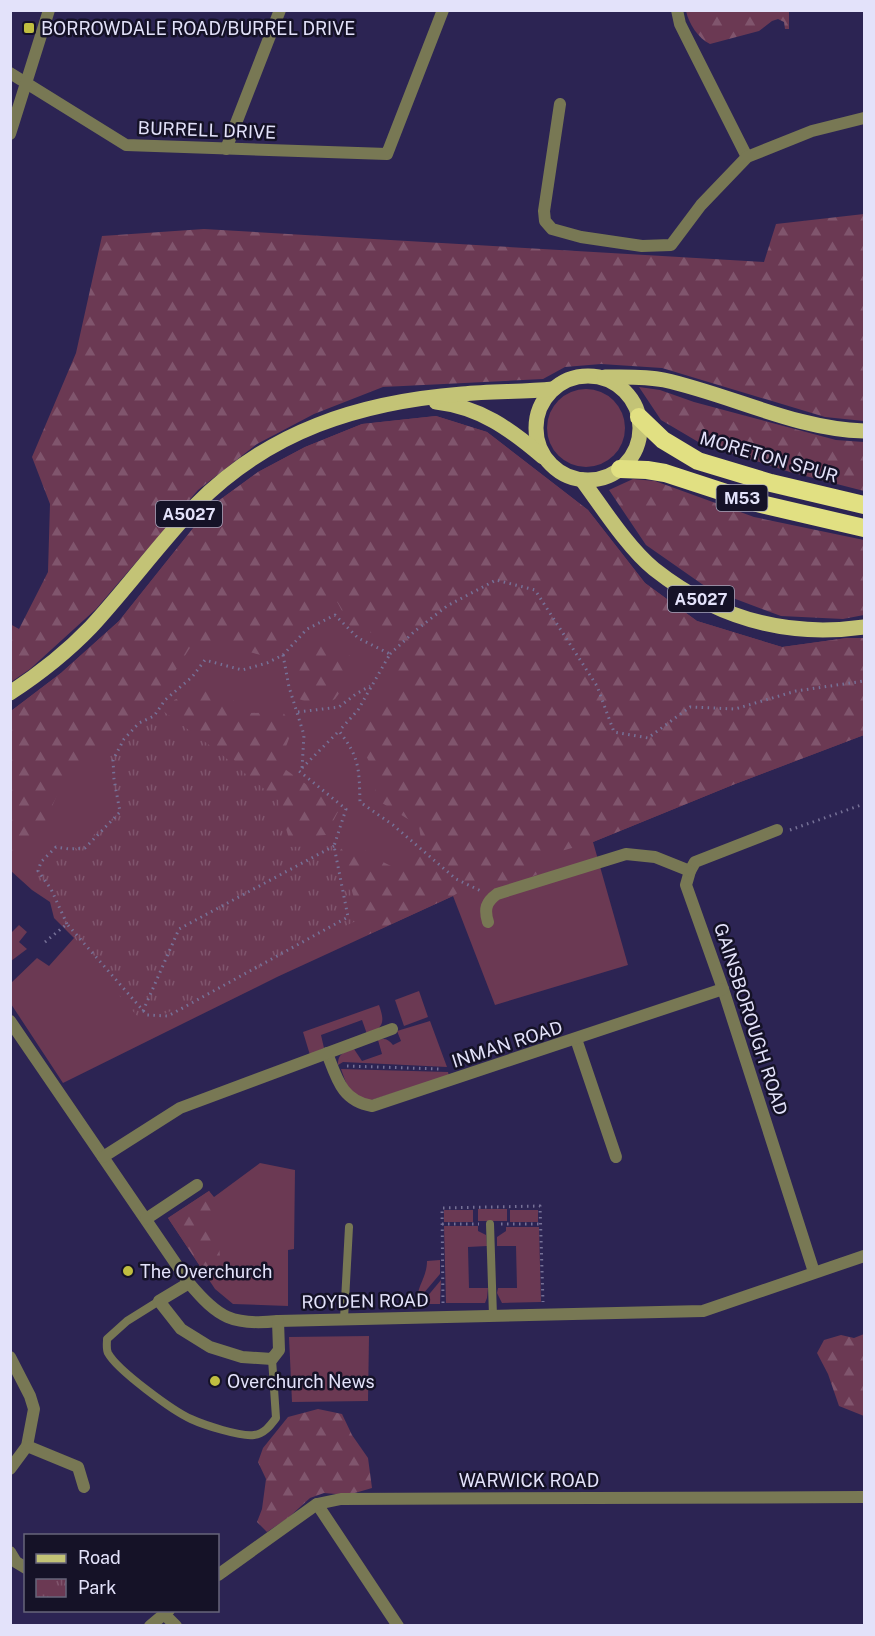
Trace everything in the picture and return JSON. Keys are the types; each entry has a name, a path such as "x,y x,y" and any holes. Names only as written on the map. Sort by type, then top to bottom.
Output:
{"highway":[{"name":"MORETON SPUR","path":"639,417 663,440 698,461 771,483 864,505"},
{"name":"M53","path":"620,469 665,473 757,503 864,528"}],"main road":[{"path":"598,377 612,382 624,391 639,417 640,432 637,446 630,459 620,469 595,480 582,480 557,471 547,461 539,448 535,432 540,408 553,389 566,380 582,376 663,380 795,421 845,431 864,431"},
{"name":"A5027","path":"10,693 38,675 90,628 196,506 222,481 296,432 335,417 410,400 461,394 553,389"},
{"name":"A5027","path":"410,400 454,404 474,410 514,432 547,461"},
{"name":"A5027","path":"582,480 621,533 653,568 694,595 728,613 793,630 843,630 864,627"}],"street":[{"path":"10,134 49,10"},
{"path":"226,149 280,10"},
{"name":"BURRELL DRIVE","path":"10,74 126,145 387,154 443,10"},
{"path":"677,10 684,33 747,157"},
{"path":"560,104 544,211 545,221 552,230 581,237 642,246 671,245 702,205 747,157 812,131 864,118"},
{"path":"488,922 485,913 487,904 494,897 626,854 655,857 690,871 695,862 777,830"},
{"name":"GAINSBOROUGH ROAD","path":"690,871 686,885 723,989 814,1272"},
{"name":"INMAN ROAD","path":"327,1053 347,1096 361,1104 372,1106 576,1040 723,989"},
{"name":"ROYDEN ROAD","path":"10,1021 189,1284 206,1303 226,1317 252,1324 278,1321 703,1311 864,1256"},
{"path":"103,1157 180,1108 392,1029"},
{"path":"576,1040 616,1157"},
{"path":"146,1219 197,1185"},
{"path":"189,1284 159,1301 181,1329 210,1347 242,1358 272,1359 279,1350 278,1321"},
{"path":"10,1357 30,1396 34,1409 27,1446 10,1469"},
{"path":"27,1446 78,1467 84,1487"},
{"name":"WARWICK ROAD","path":"219,1574 317,1504 341,1499 864,1497"},
{"path":"317,1504 398,1626"},
{"path":"10,1552 16,1562 24,1567"},
{"path":"150,1626 167,1612 176,1626"}],"lane":[{"path":"490,1224 493,1316"},
{"path":"344,1320 349,1227"},
{"path":"159,1301 127,1321 107,1339 107,1351 116,1364 141,1386 190,1419 222,1430 254,1435 268,1429 276,1419 272,1359"}],"path":[{"path":"302,768 358,710 390,654 447,606 496,580 535,590 597,686 614,732 648,738 690,707 735,709 796,691 864,681"},
{"path":"283,655 289,687 304,735 300,771 346,809 334,846 348,917 168,1016 147,1016 67,924 51,889 38,871 41,862 56,848 85,848 120,812 113,760 124,739 139,723 154,716 165,700 192,676 205,660 242,670 267,663 283,655 308,629 335,615 358,638 390,654"},
{"path":"298,712 339,707 356,694 372,686"},
{"path":"339,731 359,765 360,802 393,825 456,879 494,897"},
{"path":"777,830 791,830 864,804"},
{"path":"143,1011 179,929 334,846"},
{"path":"45,942 67,924"},
{"path":"333,1069 344,1066 450,1070 454,1080"}],"green space":[{"path":"686,11 789,11 789,29 785,29 784,22 778,19 759,31 710,44 695,30"},
{"path":"864,214 864,421 825,417 662,368 601,364 565,367 543,379 383,387 314,414 257,444 198,490 96,609 30,669 11,682 10,624 19,629 48,572 50,504 32,457 76,353 102,236 204,229 764,262 776,224"},
{"path":"639,387 660,390 694,402 836,440 864,442 864,491 790,472 700,443 661,420"},
{"path":"586,389 601,392 618,406 625,428 622,443 608,460 586,467 571,464 554,450 547,428 550,413 564,396"},
{"path":"436,416 487,432 588,510 645,583 697,621 782,647 847,638 864,638 864,735 593,842 628,965 495,1005 453,896 277,977 63,1083 11,1004 11,983 37,958 49,966 74,938 54,918 50,902 32,890 11,871 11,711 61,673 119,621 210,507 258,472 305,447 362,424"},
{"path":"436,416 487,432 588,510 645,583 697,621 782,647 847,638 864,638 864,735 593,842 551,854 540,873 510,887 481,878 453,896 365,936 340,850 352,841 377,859 401,871 423,854 419,826 374,798 377,778 353,729 394,687 400,656 391,637 351,628 333,594 295,624 272,658 231,647 193,643 169,681 67,773 35,844 11,860 11,711 61,673 119,621 210,507 258,472 305,447 362,424"},
{"path":"633,479 655,481 754,517 864,540 864,615 843,619 781,616 709,589 646,545 609,490"},
{"path":"312,644 334,646 350,656 351,677 335,699 320,707 299,699 292,668 296,654"},
{"path":"202,688 226,695 250,713 283,712 293,728 279,765 340,808 326,835 289,839 278,800 256,786 229,754 197,743 172,719 174,700"},
{"path":"150,710 163,711 278,800 285,847 334,846 360,919 144,1024 92,964 32,873 59,836 77,849 120,812 106,755"},
{"path":"19,925 27,932 19,942 27,949 11,961 11,933"},
{"path":"419,991 428,1017 404,1026 395,1000"},
{"path":"379,1005 382,1016 380,1027 367,1034 362,1020 321,1035 324,1048 310,1055 303,1032"},
{"path":"430,1021 447,1067 343,1062 338,1065 342,1054 354,1049 362,1061 382,1054 378,1040 390,1041 393,1045 401,1041 397,1031"},
{"path":"341,1069 448,1072 449,1076 368,1101 349,1091"},
{"path":"260,1163 295,1170 294,1249 288,1250 288,1306 233,1304 215,1289 168,1218 209,1191 214,1197"},
{"path":"209,1191 213,1197 220,1256 204,1272 168,1218"},
{"path":"478,1209 507,1209 507,1221 478,1221"},
{"path":"444,1210 473,1210 473,1222 444,1222"},
{"path":"510,1210 538,1210 538,1222 510,1222"},
{"path":"444,1226 478,1226 478,1231 486,1235 487,1246 468,1247 469,1288 488,1288 485,1303 446,1303"},
{"path":"506,1227 539,1227 541,1302 502,1303 497,1293 498,1288 517,1288 516,1246 497,1246 497,1237 506,1231"},
{"path":"440,1260 440,1274 417,1301 427,1261"},
{"path":"441,1280 440,1304 421,1304"},
{"path":"864,1334 864,1416 839,1406 828,1374 817,1353 824,1340 841,1335 854,1338"},
{"path":"369,1336 368,1401 292,1402 289,1337"},
{"path":"318,1409 342,1414 352,1435 368,1458 372,1488 348,1495 324,1493 310,1498 288,1518 267,1532 257,1522 262,1509 266,1479 258,1462 263,1448 288,1417"}],"place":[{"name":"BORROWDALE ROAD/BURREL DRIVE","path":"29,28"},
{"name":"The Overchurch","path":"128,1271"},
{"name":"Overchurch News","path":"215,1381"}]}
